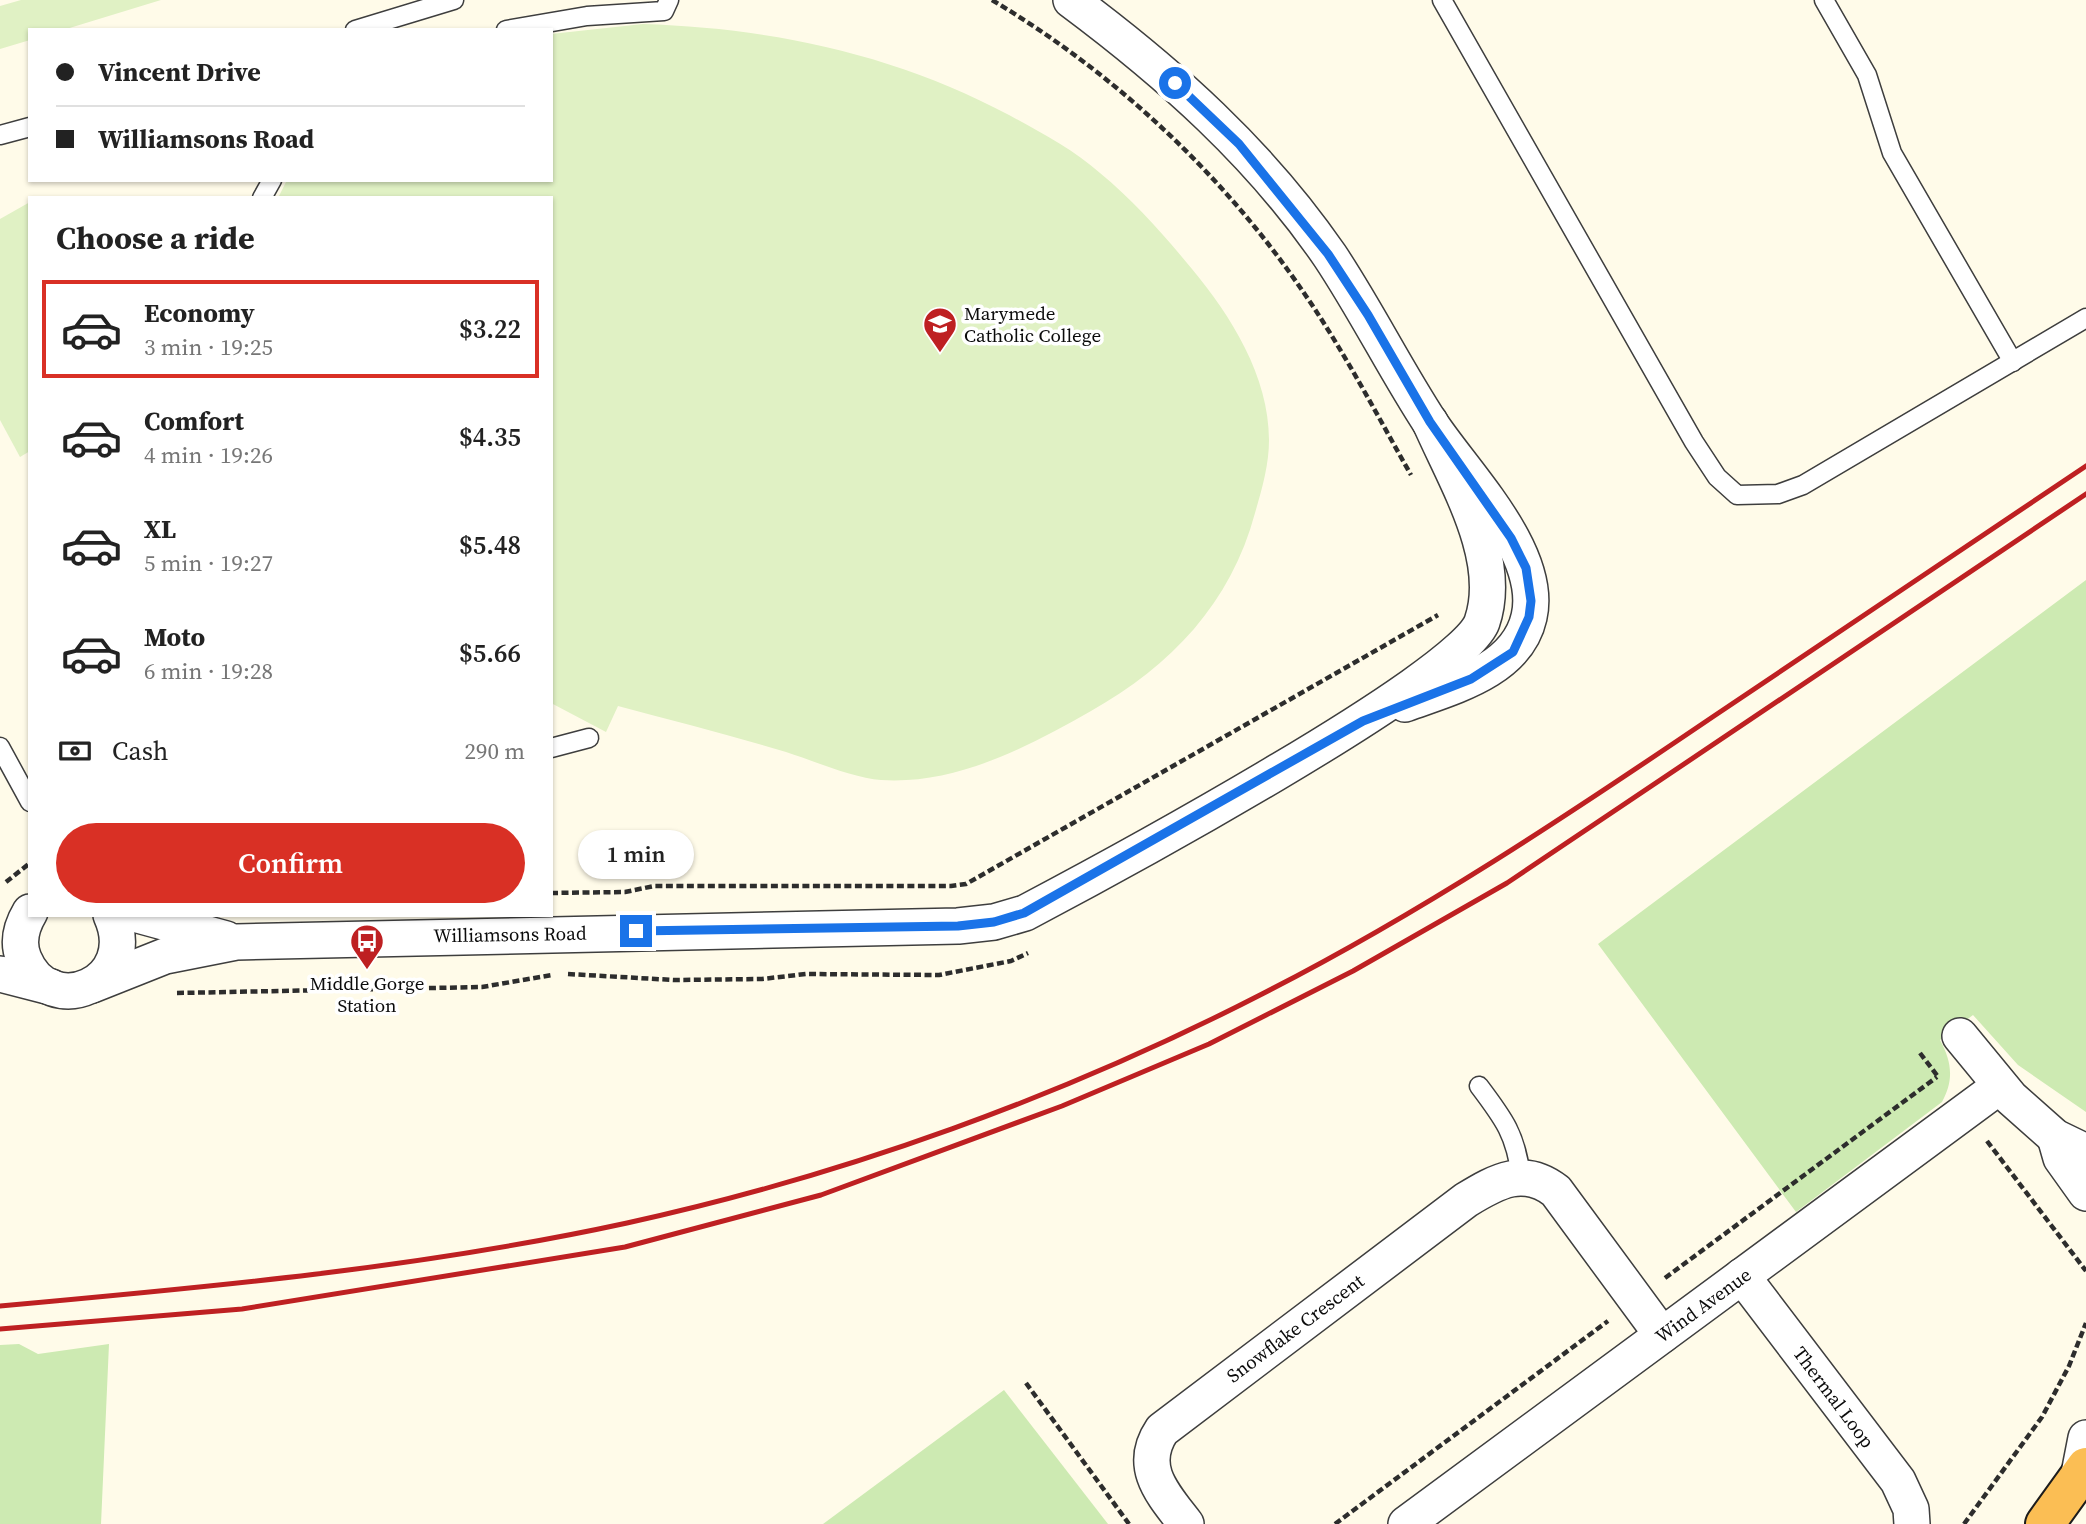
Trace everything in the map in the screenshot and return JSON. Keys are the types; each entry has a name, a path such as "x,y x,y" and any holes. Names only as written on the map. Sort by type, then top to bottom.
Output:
{"highway":[{"path":"2045,1524 2082,1473"}],"street":[{"path":"1071,0 1139,51 1193,99 1239,144 1286,198 1362,305 1430,422"},
{"name":"Williamsons Road","path":"55,988 70,991 165,956 236,942 505,925 944,926 994,922 1024,913 1363,721 1474,638 1488,597 1486,552 1430,422"},
{"name":"Williamsons Road","path":"1363,721 1471,679 1513,652 1529,617 1531,601 1526,568 1511,538 1430,422"},
{"path":"0,924 28,912"},
{"path":"28,916 23,927 22,953 33,975 55,988"},
{"path":"92,985 108,973 117,954 118,935 112,917"},
{"name":"Williamsons Road","path":"145,917 236,942"},
{"path":"0,974 55,988"},
{"path":"1960,1037 2000,1086 2078,1148 2062,1158 2086,1193"},
{"name":"Wind Avenue","path":"1406,1524 2000,1086"},
{"path":"1521,1177 1545,1182 1565,1200 1662,1335"},
{"name":"Snowflake Crescent","path":"1186,1524 1154,1478 1151,1452 1162,1430 1466,1200 1501,1180 1521,1177"},
{"name":"Thermal Loop","path":"1742,1276 1898,1481 1911,1509 1912,1524"},
{"path":"2082,1473 2086,1438"}],"lane":[{"path":"362,28 454,0"},
{"path":"518,28 587,16 664,11 669,0"},
{"path":"1442,0 1694,442 1717,477 1737,495 1778,494 1803,485 2086,318"},
{"path":"1824,0 1867,75 1892,153 2013,362"},
{"path":"0,135 28,128"},
{"path":"553,747 589,738"},
{"path":"0,747 28,798"},
{"path":"1479,1086 1516,1139 1521,1177"}],"path":[{"path":"992,0 1068,50 1144,111 1229,198 1270,246 1328,328 1415,482"},
{"path":"553,893 625,892 654,886 951,887 966,884 1439,614"},
{"path":"0,887 28,865"},
{"path":"170,993 482,987 548,975 674,980 762,979 806,974 939,975 1011,961 1032,951"},
{"path":"1920,1053 2086,1271"},
{"path":"1964,1524 2042,1417 2069,1366 2086,1323"},
{"path":"1026,1382 1129,1524"}],"green space":[{"path":"21,0 161,0 70,28 28,28 28,41 0,49 0,6"},
{"name":"Marymede Catholic College","path":"643,24 691,27 785,38 877,60 966,94 1009,115 1068,149 1125,195 1207,287 1234,327 1255,370 1267,416 1269,449 1266,468 1244,546 1214,603 1172,652 1120,693 1042,738 964,770 909,780 881,780 858,776 786,752 618,706 606,732 553,704 553,196 279,196 286,182 553,182 553,34"},
{"path":"28,203 28,452 20,457 0,420 0,219"},
{"path":"2086,580 2086,1112 2018,1065 1973,1015 1940,1040 1950,1071 1942,1102 1796,1212 1598,944"},
{"path":"19,1344 38,1354 109,1344 101,1524 0,1524 0,1345"},
{"path":"1004,1390 1108,1524 823,1524"}],"railway":[{"path":"0,1306 315,1274 549,1239 709,1204 791,1181 953,1129 1032,1098 1111,1066 1264,993 1437,896 1604,790 2086,466"},
{"path":"0,1329 242,1309 625,1247 821,1195 1062,1106 1209,1044 1353,971 1507,883 2086,494"}],"place":[{"name":"Marymede Catholic College","path":"940,354"},
{"name":"Middle Gorge Station","path":"367,971"}],"route":[{"path":"636,931 958,926 994,922 1024,913 1363,721 1471,679 1513,652 1529,617 1531,601 1526,568 1511,538 1430,422 1368,315 1328,254 1286,198 1239,144 1175,83"}]}
